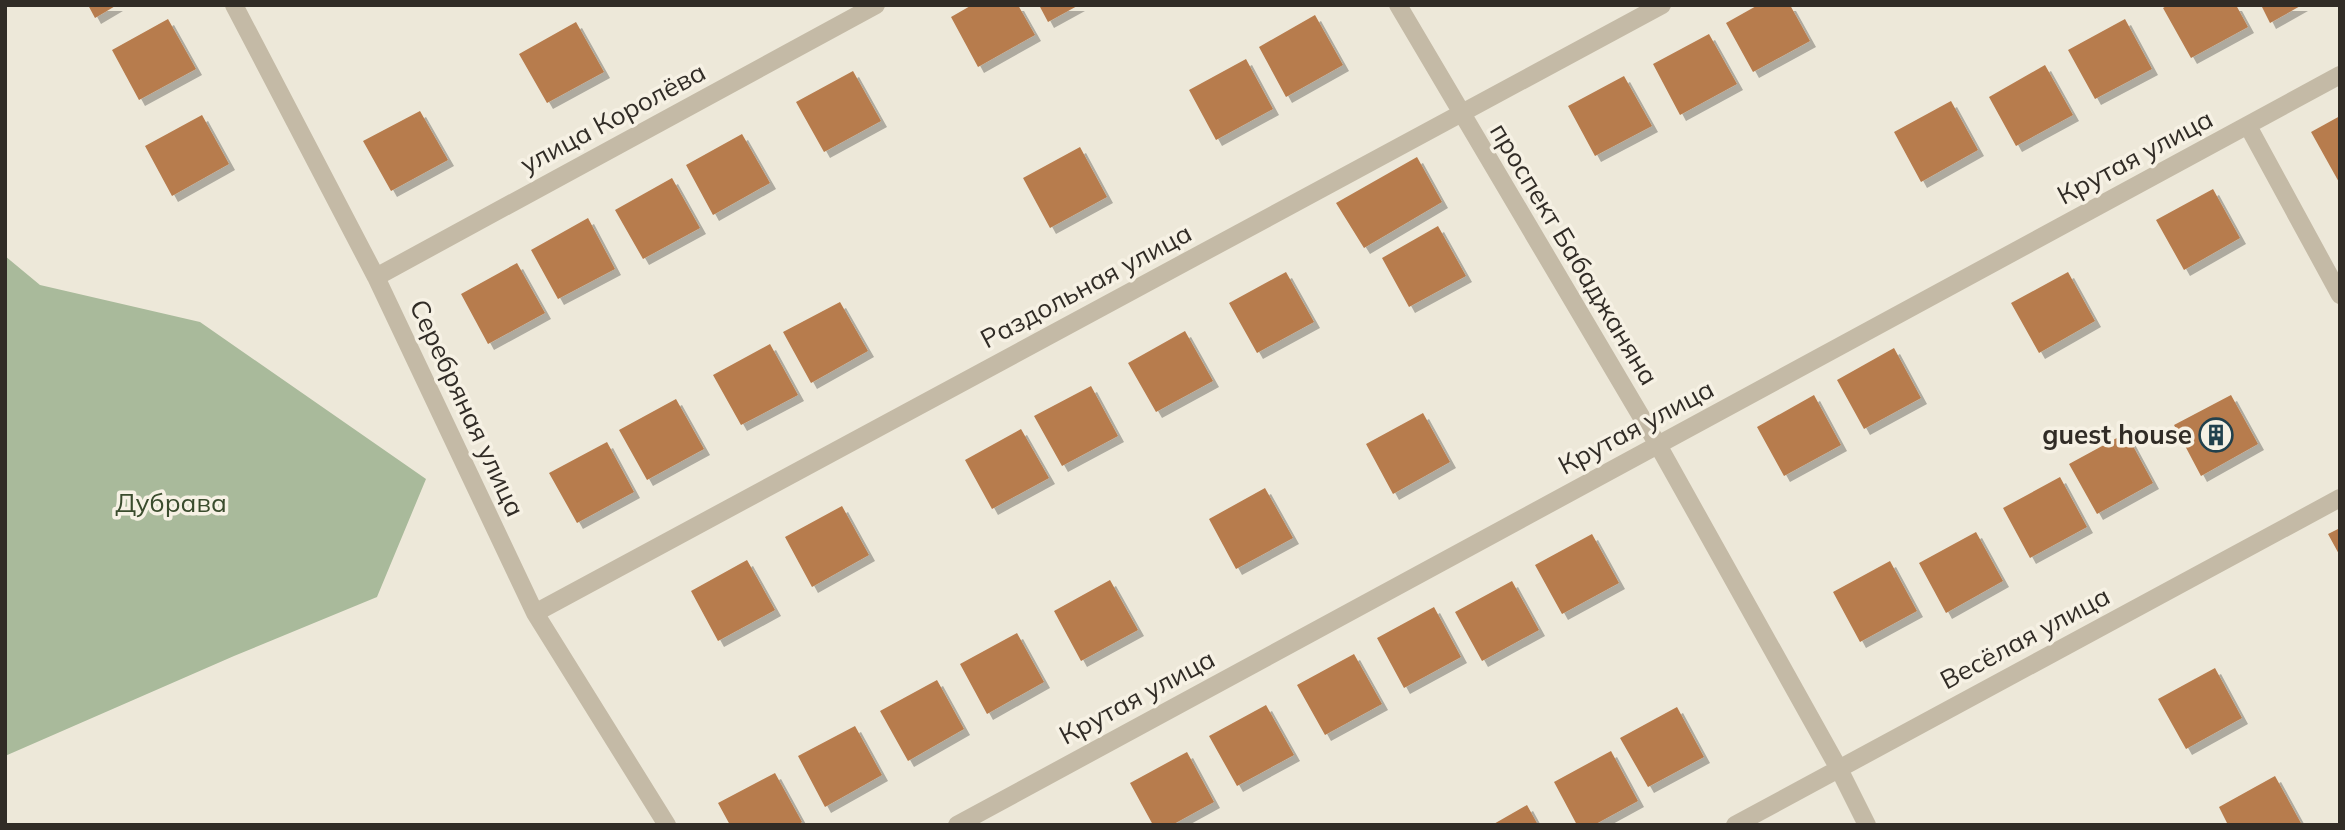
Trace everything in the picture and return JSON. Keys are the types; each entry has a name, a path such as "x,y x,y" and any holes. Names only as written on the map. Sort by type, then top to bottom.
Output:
{"street":[{"name":"Серебряная улица","path":"234,5 376,277 534,613 667,825"},
{"name":"улица Королёва","path":"376,277 876,5"},
{"name":"проспект Бабаджаняна","path":"1398,5 1658,446 1839,768 1867,825"},
{"name":"Раздольная улица","path":"534,613 1662,5"},
{"name":"Крутая улица","path":"957,825 2340,75"},
{"path":"2248,126 2340,295"},
{"name":"Весёлая улица","path":"1735,825 2340,498"}],"green space":[{"name":"Дубрава","path":"5,256 40,285 200,322 426,479 377,597 5,756"}],"building":[{"path":"88,5 117,5 95,18"},
{"path":"972,5 1018,5 1035,35 978,67 951,17"},
{"path":"1039,5 1079,5 1048,22"},
{"path":"1758,5 1790,5 1810,41 1753,72 1726,23"},
{"path":"2168,5 2236,5 2248,27 2191,58 2163,8"},
{"path":"2261,5 2302,5 2270,23"},
{"path":"1315,15 1343,65 1286,97 1259,47"},
{"path":"168,19 196,69 139,100 112,50"},
{"path":"2125,19 2152,69 2095,99 2068,50"},
{"path":"576,22 604,72 547,103 519,54"},
{"path":"1709,34 1737,84 1680,115 1653,64"},
{"path":"1246,59 1273,109 1216,140 1189,90"},
{"path":"2045,65 2073,115 2016,146 1989,97"},
{"path":"853,71 881,121 824,152 796,102"},
{"path":"1624,76 1652,126 1595,156 1568,106"},
{"path":"1951,101 1978,150 1921,182 1894,132"},
{"path":"420,111 448,160 391,191 363,141"},
{"path":"202,115 229,164 172,196 145,146"},
{"path":"2340,116 2340,184 2311,132"},
{"path":"742,134 770,183 713,215 686,165"},
{"path":"1080,147 1107,197 1050,228 1023,178"},
{"path":"1417,157 1442,202 1364,248 1336,203"},
{"path":"672,178 700,228 643,259 615,210"},
{"path":"2213,189 2240,238 2184,270 2156,220"},
{"path":"588,218 615,269 558,299 531,250"},
{"path":"1438,226 1466,276 1409,307 1382,258"},
{"path":"517,263 545,313 488,344 461,294"},
{"path":"1286,272 1314,322 1257,353 1229,303"},
{"path":"2068,272 2095,321 2039,353 2011,303"},
{"path":"840,302 868,351 811,383 783,332"},
{"path":"1185,331 1213,381 1156,412 1128,363"},
{"path":"770,344 798,395 741,425 713,375"},
{"path":"1894,348 1921,398 1864,429 1837,380"},
{"path":"1091,386 1118,436 1062,466 1034,416"},
{"path":"1814,395 1841,445 1784,476 1757,427"},
{"name":"guest house","path":"2231,395 2258,444 2201,476 2174,425"},
{"path":"676,399 704,449 647,480 619,430"},
{"path":"1423,413 1450,462 1393,494 1366,444"},
{"path":"1021,429 1049,478 992,509 965,460"},
{"path":"2126,433 2153,483 2097,514 2069,464"},
{"path":"607,442 634,492 577,523 549,473"},
{"path":"2060,477 2087,527 2030,558 2003,508"},
{"path":"1265,488 1293,538 1236,569 1209,519"},
{"path":"842,506 869,555 812,587 785,537"},
{"path":"2340,528 2340,556 2328,534"},
{"path":"1976,532 2003,581 1946,613 1919,563"},
{"path":"1592,534 1619,583 1562,614 1535,565"},
{"path":"747,560 775,610 718,641 691,591"},
{"path":"1890,561 1917,611 1860,642 1833,592"},
{"path":"1110,580 1138,630 1081,661 1054,611"},
{"path":"1512,581 1539,630 1482,661 1455,612"},
{"path":"1434,607 1461,657 1404,688 1377,638"},
{"path":"1017,633 1044,682 987,714 960,664"},
{"path":"1354,654 1382,704 1325,735 1297,685"},
{"path":"2215,668 2242,718 2186,749 2158,699"},
{"path":"937,680 964,729 908,761 880,711"},
{"path":"1266,705 1294,755 1237,786 1209,736"},
{"path":"1677,707 1704,757 1648,787 1620,738"},
{"path":"855,726 882,775 825,807 798,756"},
{"path":"1611,751 1638,801 1594,825 1577,825 1554,782"},
{"path":"1187,752 1214,802 1172,825 1153,825 1130,783"},
{"path":"775,773 802,822 798,825 730,825 718,803"},
{"path":"2275,776 2302,825 2228,825 2219,807"},
{"path":"1527,805 1538,825 1492,825"}],"place":[{"name":"guest house","path":"2216,435"}]}
